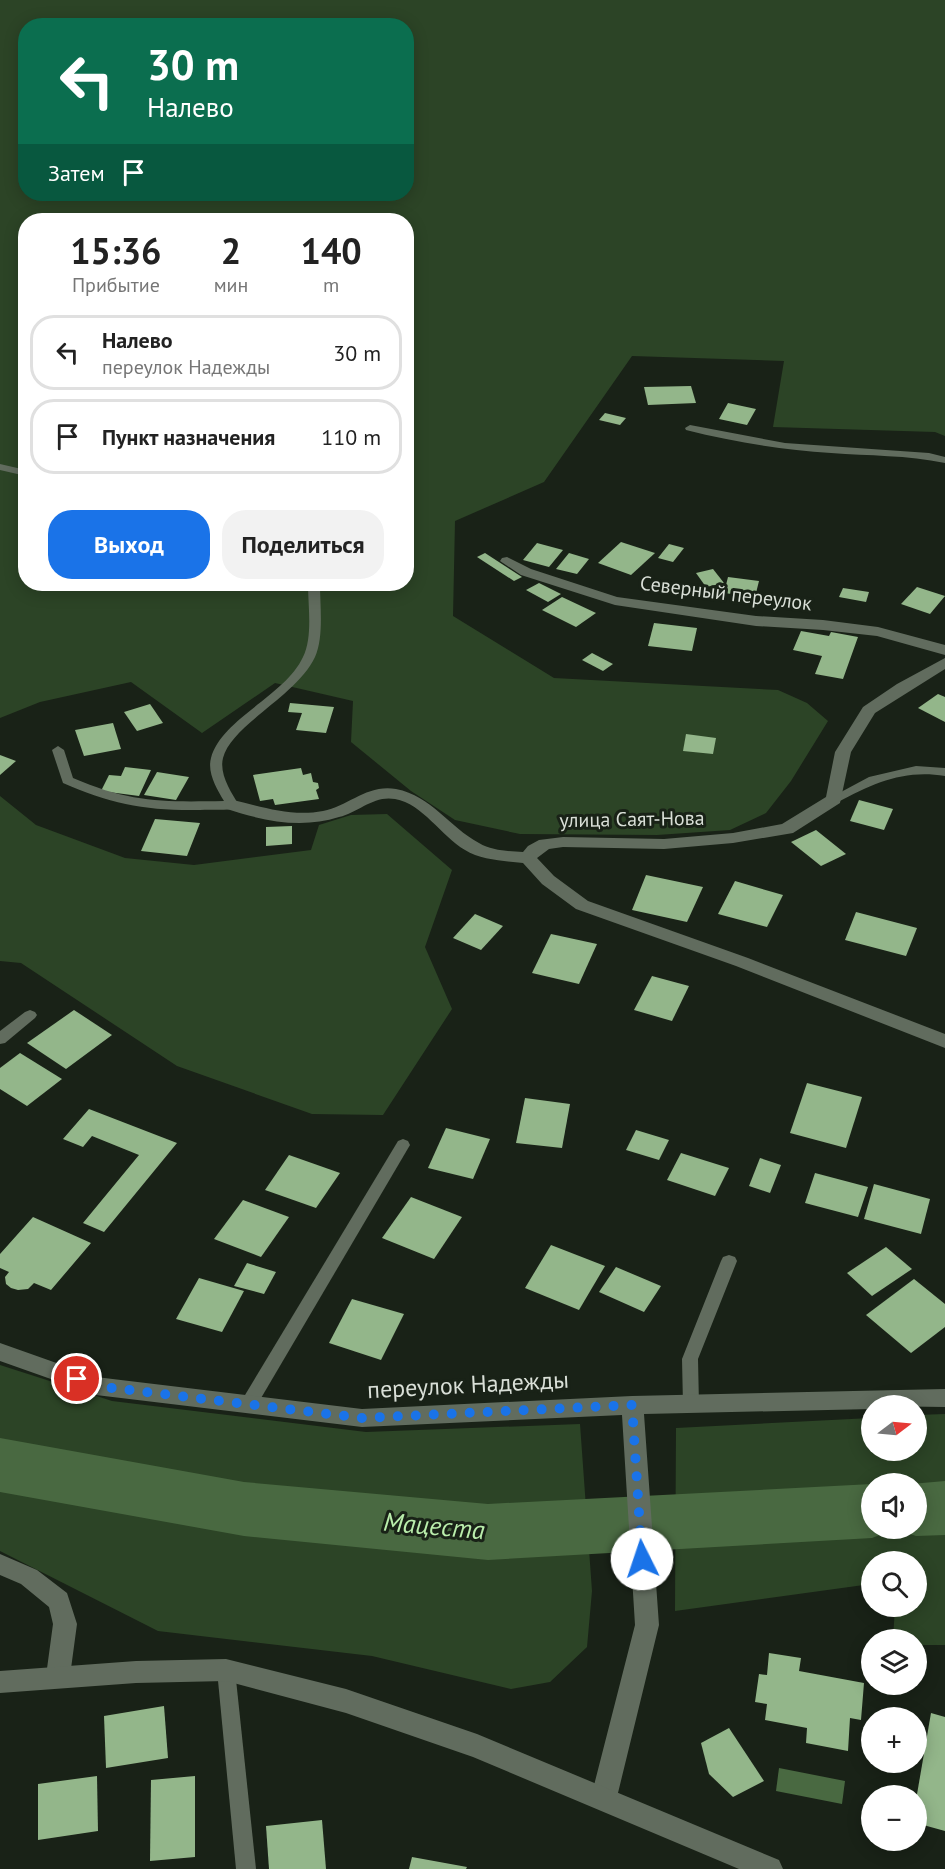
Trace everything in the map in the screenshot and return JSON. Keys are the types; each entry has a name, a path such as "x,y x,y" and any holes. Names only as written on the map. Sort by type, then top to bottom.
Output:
{"street":[{"name":"Северный переулок","path":"507,561 526,572 615,601 756,621 823,625 878,632 945,650"},
{"path":"834,800 843,752 869,710 945,663"},
{"path":"232,805 254,813 312,818 336,813 369,795 399,794 433,815 471,846 489,853 528,858 548,880 582,905 742,962 945,1041"},
{"name":"улица Саят-Нова","path":"528,858 534,850 545,844 563,842 664,844 733,838 787,829 834,800"},
{"name":"переулок Надежды","path":"0,1352 96,1386 362,1418 632,1405 945,1398"},
{"path":"604,1797 646,1625 632,1405"},
{"path":"0,1564 28,1577 59,1601 65,1624 58,1676"},
{"path":"0,1682 58,1676 226,1671 346,1701 477,1746 604,1797 770,1869"}],"lane":[{"path":"690,428 734,439 945,460"},
{"path":"0,466 18,471"},
{"path":"232,805 221,786 217,759 228,737 286,689 310,656 314,591"},
{"path":"58,750 67,780 93,792 130,802 162,805 232,805"},
{"path":"834,800 872,780 891,774 913,769 945,772"},
{"path":"0,1038 30,1016"},
{"path":"248,1405 403,1146"},
{"path":"692,1405 690,1359 729,1261"},
{"path":"226,1671 246,1869"}],"shaded area":[{"path":"0,0 945,0 945,436 935,432 773,427 784,361 632,356 544,482 455,521 453,616 554,678 778,690 807,703 828,721 791,781 766,813 730,830 657,835 520,834 455,820 411,791 351,742 353,701 275,683 202,733 131,682 40,702 0,718"},
{"path":"0,796 36,825 125,858 194,865 311,850 319,825 351,815 387,814 452,870 425,947 452,1009 383,1115 312,1114 177,1066 21,963 0,961"},
{"path":"0,1365 112,1401 366,1432 580,1424 592,1591 587,1647 550,1682 511,1689 372,1656 158,1631 0,1551"},
{"path":"945,1414 945,1645 927,1645 927,1629 894,1629 894,1617 927,1617 927,1551 861,1551 861,1585 675,1611 676,1428 861,1419 861,1461 927,1461 927,1415"},
{"path":"779,1768 845,1781 842,1804 776,1791"}],"building":[{"path":"691,386 696,403 648,405 644,387"},
{"path":"728,403 756,409 747,425 719,419"},
{"path":"605,413 626,418 620,425 599,420"},
{"path":"621,542 655,553 631,575 598,563"},
{"path":"537,543 563,550 549,567 523,560"},
{"path":"669,544 684,548 673,562 658,558"},
{"path":"485,553 522,577 514,581 477,557"},
{"path":"569,553 589,559 577,574 556,569"},
{"path":"713,569 724,583 706,587 696,573"},
{"path":"728,577 759,581 755,597 724,593"},
{"path":"539,583 561,594 548,602 526,590"},
{"path":"917,587 945,596 930,614 901,604"},
{"path":"843,588 869,592 866,602 839,597"},
{"path":"562,597 596,613 576,627 542,610"},
{"path":"654,623 697,628 692,651 648,646"},
{"path":"801,631 829,636 831,632 858,637 843,679 815,674 822,656 793,650"},
{"path":"592,653 613,664 603,671 582,660"},
{"path":"938,694 945,697 945,722 918,708"},
{"path":"290,703 334,707 326,733 296,730 302,713 288,712"},
{"path":"150,704 163,723 137,731 124,712"},
{"path":"113,723 121,749 84,756 75,730"},
{"path":"686,734 716,738 713,754 683,751"},
{"path":"0,755 16,761 0,775"},
{"path":"125,767 151,770 139,796 101,791 109,775 121,776"},
{"path":"301,768 303,775 311,773 313,782 318,783 319,788 316,790 319,799 275,805 273,799 260,801 253,775"},
{"path":"157,772 189,777 176,800 144,795"},
{"path":"859,800 893,809 884,830 850,821"},
{"path":"155,819 200,823 187,856 141,851"},
{"path":"292,826 292,844 266,846 266,827"},
{"path":"816,830 846,854 821,866 791,842"},
{"path":"646,875 703,887 687,922 632,910"},
{"path":"735,881 783,895 767,927 718,914"},
{"path":"856,912 917,928 906,956 845,940"},
{"path":"475,914 503,926 481,950 453,938"},
{"path":"551,934 597,944 579,984 532,973"},
{"path":"652,976 689,986 672,1021 634,1010"},
{"path":"74,1010 112,1035 66,1069 27,1043"},
{"path":"20,1053 62,1079 27,1106 0,1089 0,1068"},
{"path":"807,1083 862,1097 846,1148 790,1133"},
{"path":"525,1098 570,1104 562,1148 516,1143"},
{"path":"89,1109 177,1143 104,1232 83,1223 139,1155 92,1136 83,1147 63,1139"},
{"path":"446,1128 490,1139 473,1179 428,1168"},
{"path":"636,1130 669,1140 659,1160 626,1150"},
{"path":"681,1153 729,1168 715,1196 667,1180"},
{"path":"289,1155 340,1173 316,1208 265,1190"},
{"path":"760,1158 781,1165 770,1193 749,1186"},
{"path":"815,1173 868,1187 858,1217 805,1203"},
{"path":"874,1184 930,1199 921,1234 864,1219"},
{"path":"411,1197 462,1217 434,1259 382,1238"},
{"path":"243,1200 289,1217 261,1257 214,1239"},
{"path":"33,1217 91,1243 51,1290 34,1283 28,1289 11,1288 6,1284 5,1277 9,1272 0,1268 0,1254"},
{"path":"551,1245 605,1266 579,1310 525,1288"},
{"path":"886,1247 912,1269 872,1296 847,1273"},
{"path":"247,1263 276,1272 264,1294 234,1286"},
{"path":"616,1267 661,1286 644,1312 599,1292"},
{"path":"199,1278 244,1291 222,1332 176,1319"},
{"path":"914,1279 945,1304 945,1327 911,1353 866,1315"},
{"path":"352,1299 404,1314 381,1360 329,1343"},
{"path":"769,1653 801,1658 799,1671 861,1682 861,1695 863,1695 861,1720 850,1718 848,1751 806,1743 807,1728 765,1720 767,1704 755,1702 759,1674 767,1675"},
{"path":"164,1706 168,1758 106,1768 104,1716"},
{"path":"931,1713 945,1717 945,1831 927,1826 927,1785 919,1785 921,1773 927,1773 927,1736"},
{"path":"729,1728 764,1781 733,1797 709,1774 701,1743"},
{"path":"97,1776 98,1831 38,1840 38,1784"},
{"path":"195,1776 195,1857 150,1861 151,1780"},
{"path":"322,1820 326,1869 269,1869 266,1826"},
{"path":"412,1857 467,1867 466,1869 409,1869"}],"waterway":[{"name":"Мацеста","path":"0,1465 244,1509 488,1532 861,1512"},
{"name":"Мацеста","path":"927,1509 945,1508"}],"route":[{"path":"77,1379 96,1386 362,1418 632,1405 642,1559"}]}
